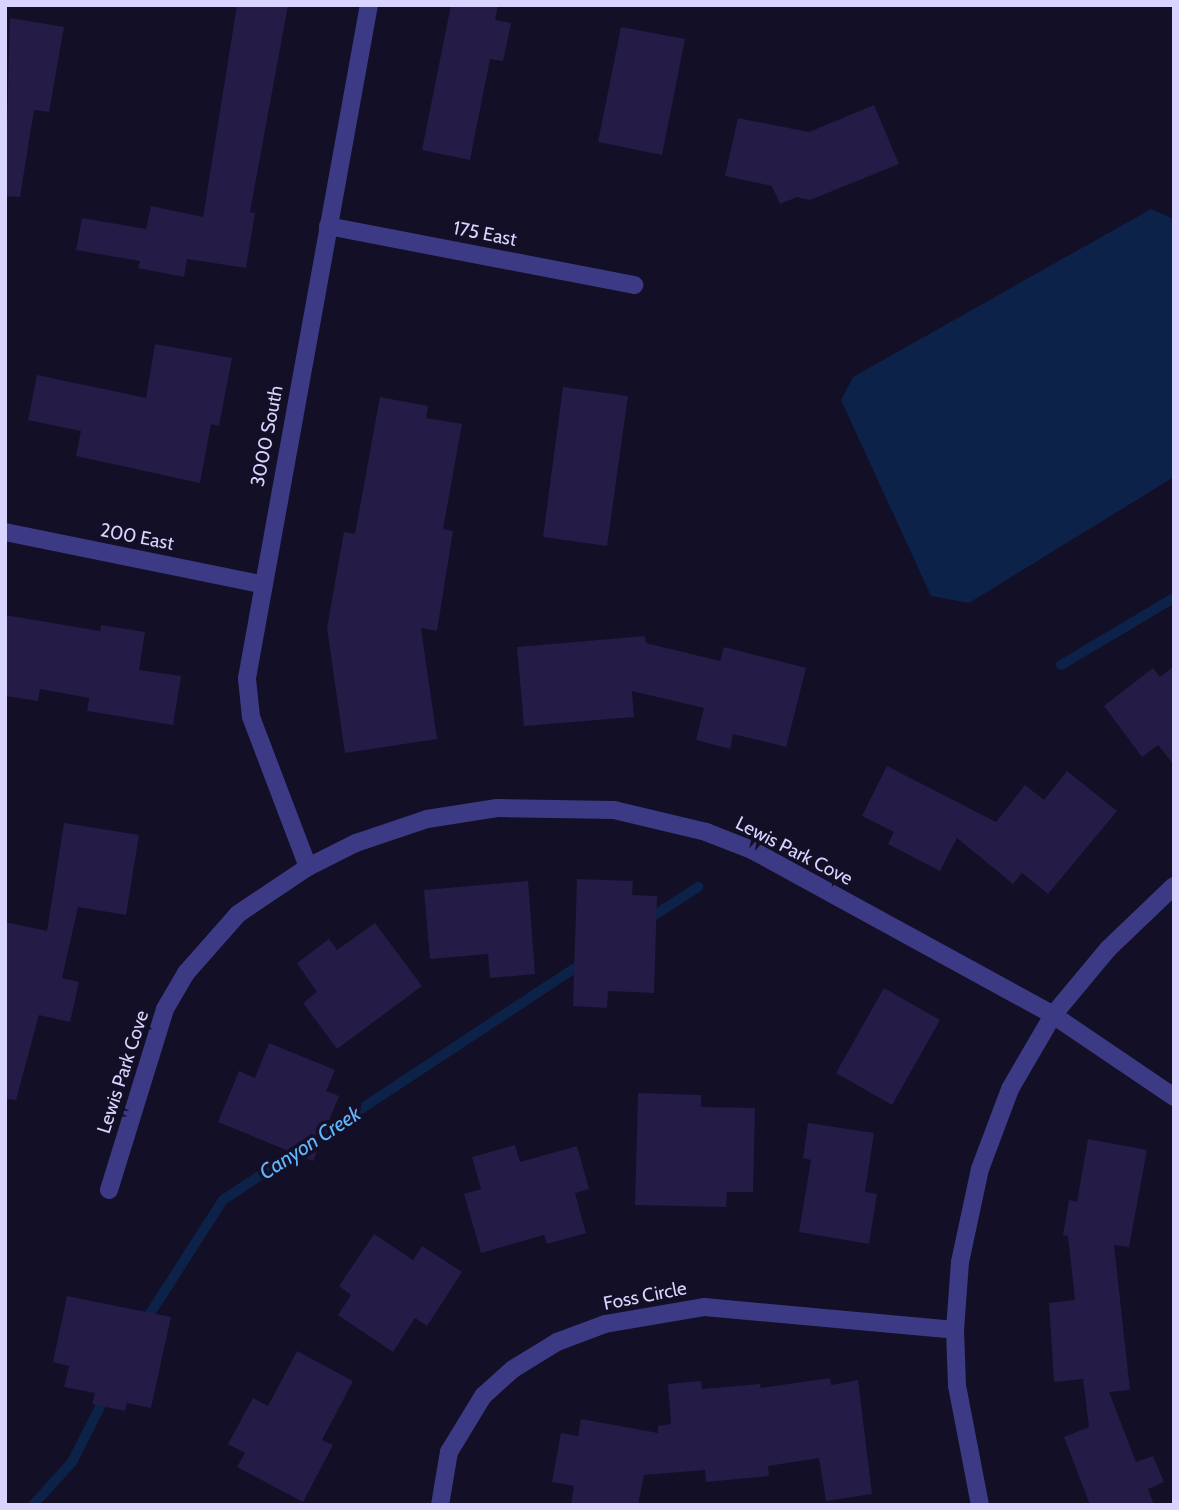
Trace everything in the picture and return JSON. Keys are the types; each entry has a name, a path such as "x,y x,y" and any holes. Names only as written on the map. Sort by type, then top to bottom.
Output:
{"street":[{"name":"3000 South","path":"308,867 286,820 247,696 261,584 369,5"},
{"name":"175 East","path":"328,226 634,285"},
{"name":"200 East","path":"5,533 261,584"},
{"name":"Lewis Park Cove","path":"109,1189 149,1048 186,973 238,914 308,867 392,829 462,812 571,807 659,819 752,850 1053,1015 1174,1097"},
{"path":"980,1505 964,1435 955,1330 960,1262 980,1169 1010,1089 1053,1015 1108,949 1174,886"},
{"name":"Foss Circle","path":"440,1505 449,1452 483,1396 513,1369 557,1342 606,1324 704,1307 955,1330"}],"water":[{"path":"1151,209 1174,219 1174,477 969,603 931,596 841,400 853,377"}],"building":[{"path":"237,5 288,5 250,212 255,213 246,268 187,259 184,277 138,268 140,261 76,250 82,218 146,229 151,206 203,217"},
{"path":"451,5 498,5 495,20 511,23 503,61 490,59 470,160 422,150"},
{"path":"10,18 64,27 49,112 34,110 20,197 5,196"},
{"path":"621,27 685,39 662,155 598,142"},
{"path":"874,105 899,164 810,200 797,197 780,204 772,186 725,176 738,118 809,132"},
{"path":"155,344 232,358 219,426 211,424 200,483 76,456 81,431 28,420 37,375 146,398"},
{"path":"563,387 628,396 607,546 543,537"},
{"path":"380,397 428,406 426,418 462,424 443,529 453,531 437,631 421,628 437,739 345,753 327,628 344,532 355,534"},
{"path":"5,615 100,631 101,625 145,632 139,670 181,676 173,725 87,711 89,698 40,689 38,701 5,696"},
{"path":"645,636 646,643 720,661 724,647 806,668 786,747 733,734 730,749 696,740 704,708 632,691 634,717 524,726 517,647"},
{"path":"1174,666 1174,765 1158,745 1142,757 1104,706 1153,668 1160,677"},
{"path":"887,766 996,822 1025,785 1044,800 1067,771 1117,811 1048,894 1022,873 1013,884 957,838 940,871 888,844 894,832 862,816"},
{"path":"64,823 139,835 126,915 78,907 62,978 79,982 70,1022 39,1015 16,1100 5,1099 5,922 47,931"},
{"path":"577,879 633,881 632,895 657,896 654,993 608,991 607,1008 573,1006"},
{"path":"528,881 535,974 490,978 488,954 430,959 424,890"},
{"path":"375,923 422,986 337,1049 303,1003 317,992 297,963 329,939 337,950"},
{"path":"884,988 940,1020 892,1105 836,1073"},
{"path":"269,1043 335,1070 326,1091 339,1096 313,1161 218,1122 239,1071 255,1078"},
{"path":"638,1093 701,1095 701,1107 755,1108 753,1192 727,1192 726,1207 635,1205"},
{"path":"808,1123 874,1133 865,1192 877,1194 869,1244 799,1232 811,1160 803,1158"},
{"path":"1088,1139 1147,1150 1129,1247 1114,1245 1130,1390 1109,1392 1136,1462 1153,1456 1164,1482 1148,1489 1154,1505 1090,1505 1064,1437 1089,1427 1083,1379 1054,1382 1049,1303 1075,1300 1068,1236 1063,1235 1069,1200 1077,1202"},
{"path":"515,1145 520,1162 577,1146 589,1189 575,1193 586,1233 547,1244 544,1235 481,1253 464,1194 481,1189 472,1157"},
{"path":"374,1234 413,1260 422,1246 462,1272 427,1326 415,1318 393,1352 338,1315 351,1295 339,1286"},
{"path":"67,1296 171,1317 151,1408 127,1403 125,1411 92,1404 95,1393 64,1387 69,1366 53,1362"},
{"path":"297,1351 353,1381 322,1440 333,1445 303,1502 237,1467 245,1453 228,1444 253,1398 268,1406"},
{"path":"830,1378 831,1385 858,1380 872,1494 826,1501 819,1458 768,1466 769,1476 706,1482 705,1470 644,1475 638,1505 571,1505 574,1486 552,1482 561,1433 578,1436 581,1419 658,1433 658,1426 671,1424 668,1384 701,1381 702,1389 760,1384 761,1388"}],"waterway":[{"name":"Canyon Creek","path":"1061,665 1174,598"},
{"name":"Canyon Creek","path":"647,920 698,887"},
{"name":"Canyon Creek","path":"144,1323 223,1200 585,961"},
{"name":"Canyon Creek","path":"33,1505 72,1462 106,1395"}]}
